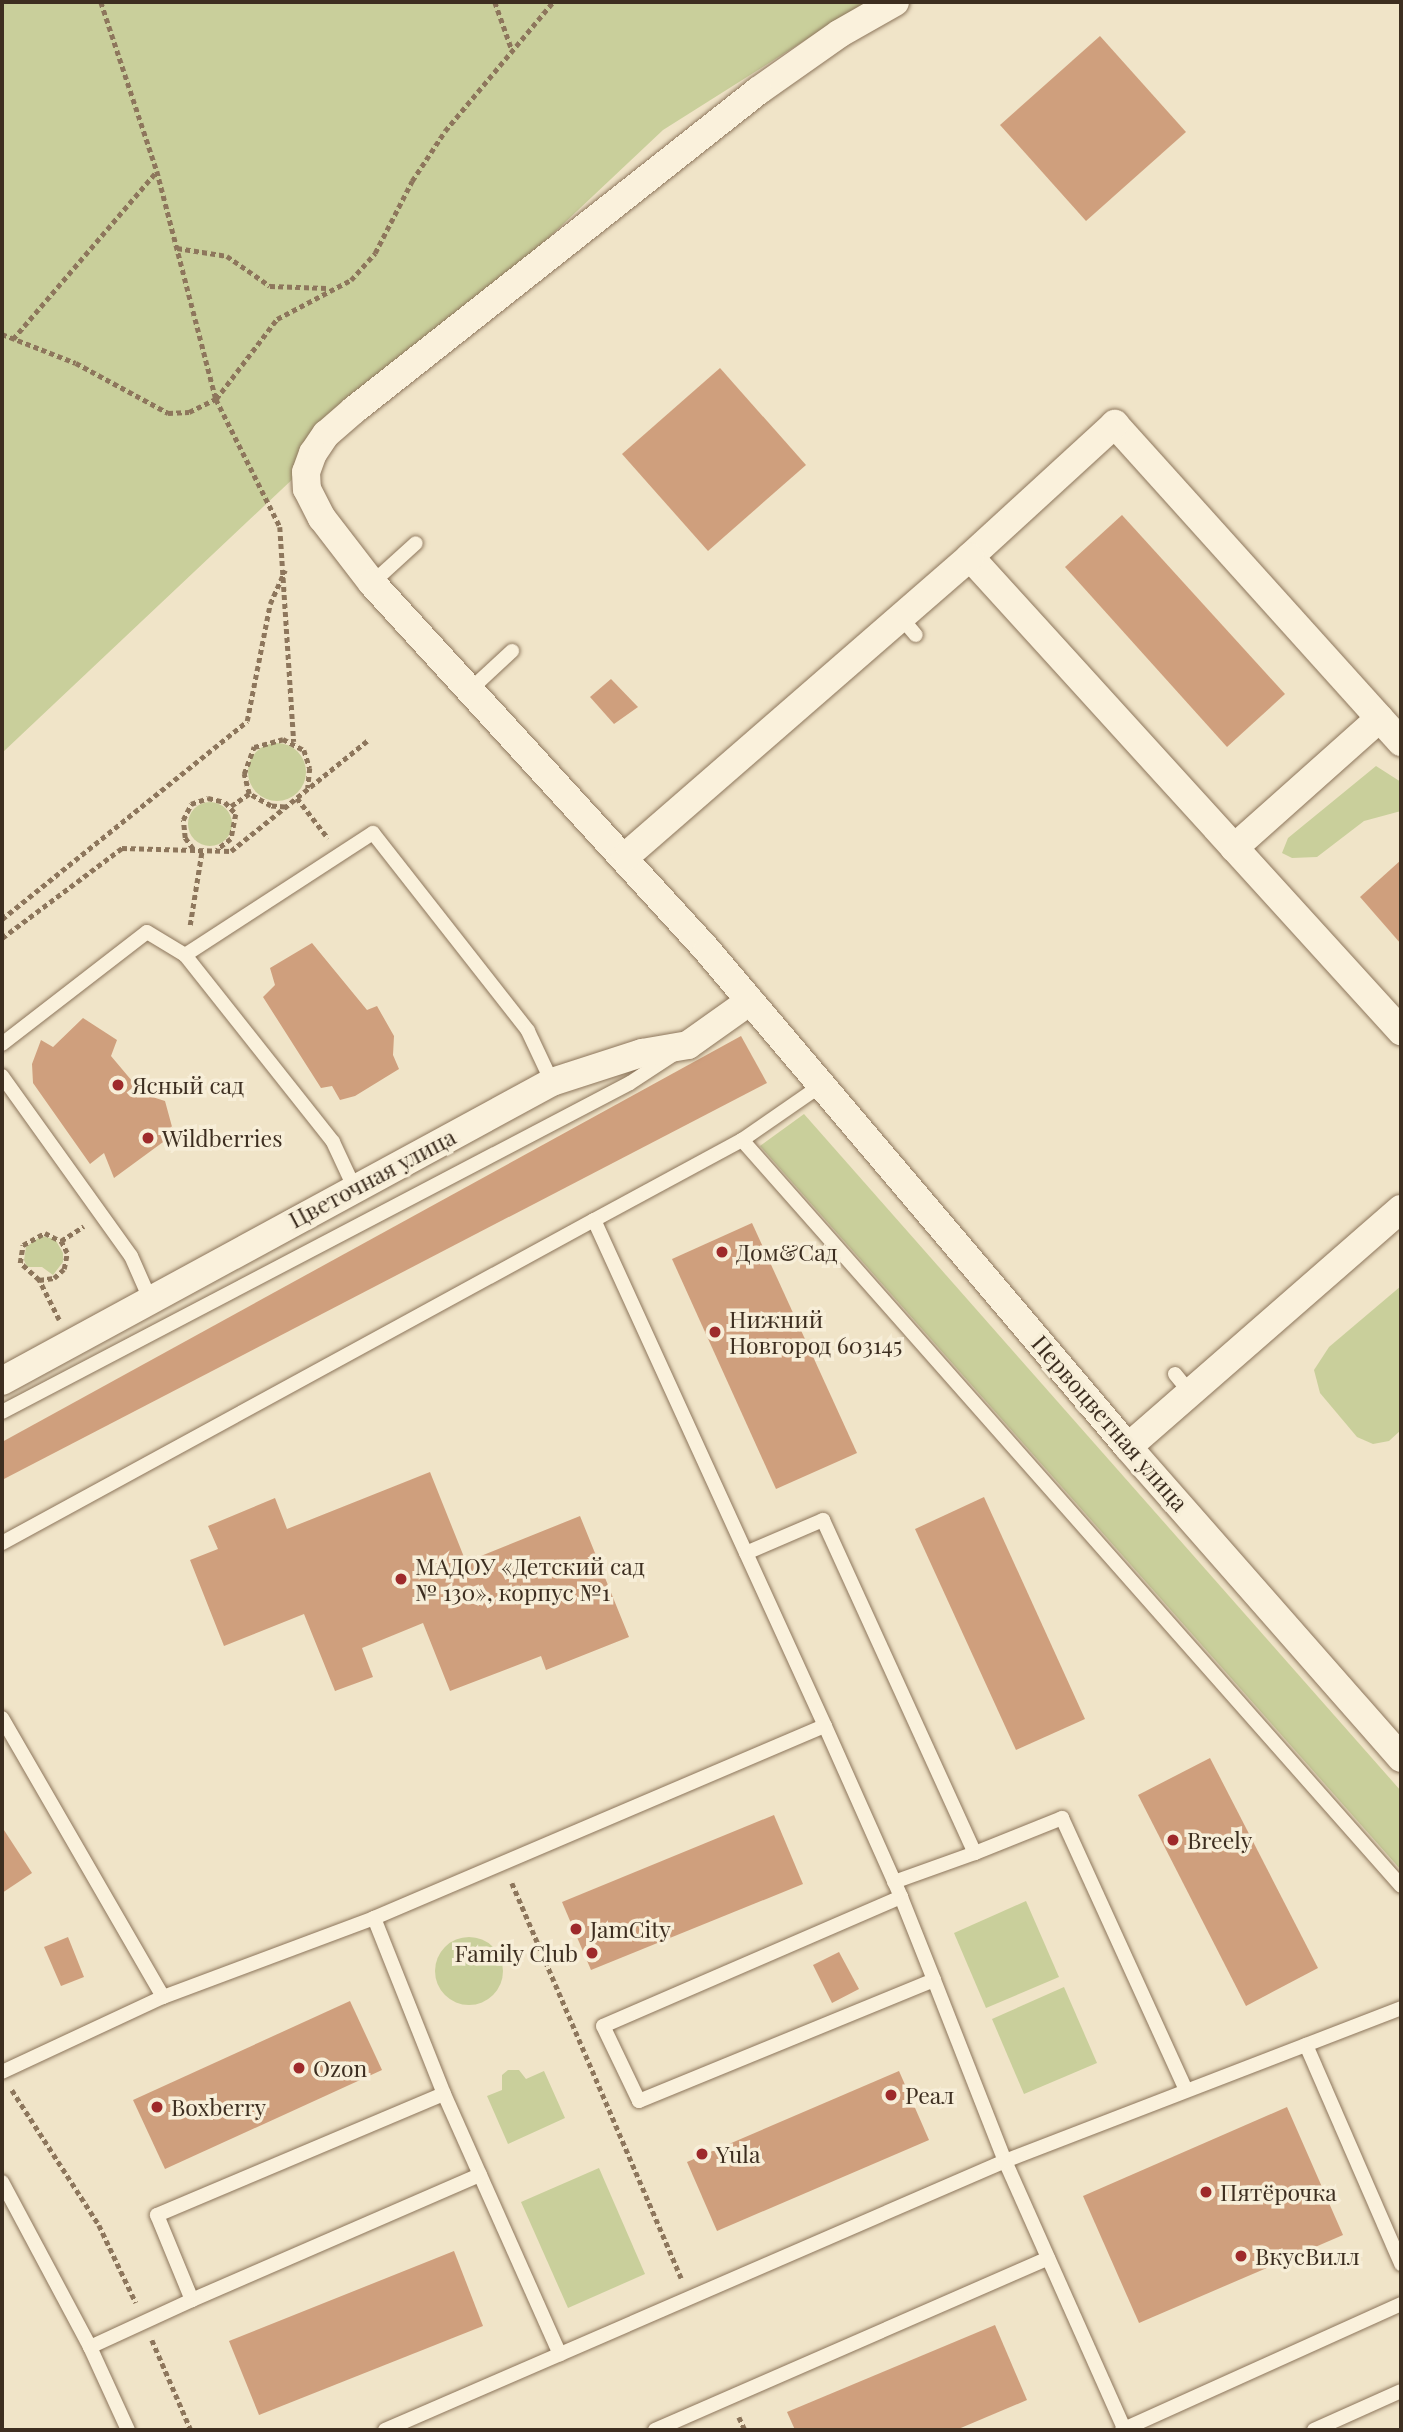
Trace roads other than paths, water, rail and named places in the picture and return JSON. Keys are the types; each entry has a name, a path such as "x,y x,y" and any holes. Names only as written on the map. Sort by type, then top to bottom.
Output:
{"street":[{"name":"Первоцветная улица","path":"895,2 839,34 758,91 326,433 306,472 307,489 322,518 372,583 625,857 823,1084 1128,1447 1401,1758"},
{"path":"625,857 907,625 970,557 1115,424 1401,742"},
{"path":"970,557 1401,1031"},
{"path":"1234,848 1380,718"},
{"name":"Цветочная улица","path":"2,1381 354,1187 552,1082 642,1053 688,1045 750,1001"},
{"path":"1128,1447 1183,1384 1401,1209"}],"lane":[{"path":"372,583 416,543"},
{"path":"471,689 512,651"},
{"path":"185,955 373,833 528,1031 552,1082"},
{"path":"2,1044 147,932 185,955 333,1142 354,1187"},
{"path":"2,1412 629,1083 688,1045"},
{"path":"2,1076 131,1256 150,1298"},
{"path":"2,1543 741,1139 823,1084"},
{"path":"741,1139 1401,1886"},
{"path":"594,1220 901,1897 1006,2161 1124,2430 1401,2304"},
{"path":"746,1553 823,1520 975,1853"},
{"path":"2,1718 163,1997"},
{"path":"2,2072 163,1997 374,1918 825,1726"},
{"path":"894,1882 1062,1818 1186,2090"},
{"path":"901,1897 603,2026 639,2101 934,1980"},
{"path":"374,1918 444,2094 561,2354"},
{"path":"385,2430 1006,2161 1401,2008"},
{"path":"1306,2045 1401,2264"},
{"path":"192,2300 157,2215 444,2094"},
{"path":"90,2347 480,2175"},
{"path":"2,2182 90,2347 128,2430"},
{"path":"655,2430 1048,2258"},
{"path":"1314,2430 1401,2391"}],"place":[{"name":"Ясный сад","path":"118,1085"},
{"name":"Wildberries","path":"148,1138"},
{"name":"Дом&Сад","path":"722,1252"},
{"name":"Нижний Новгород 603145","path":"715,1332"},
{"name":"МАДОУ «Детский сад № 130», корпус №1","path":"401,1579"},
{"name":"Breely","path":"1173,1840"},
{"name":"JamCity","path":"576,1929"},
{"name":"Family Club","path":"592,1953"},
{"name":"Ozon","path":"299,2068"},
{"name":"Реал","path":"891,2095"},
{"name":"Boxberry","path":"157,2107"},
{"name":"Yula","path":"702,2154"},
{"name":"Пятёрочка","path":"1206,2192"},
{"name":"ВкусВилл","path":"1241,2256"}]}
